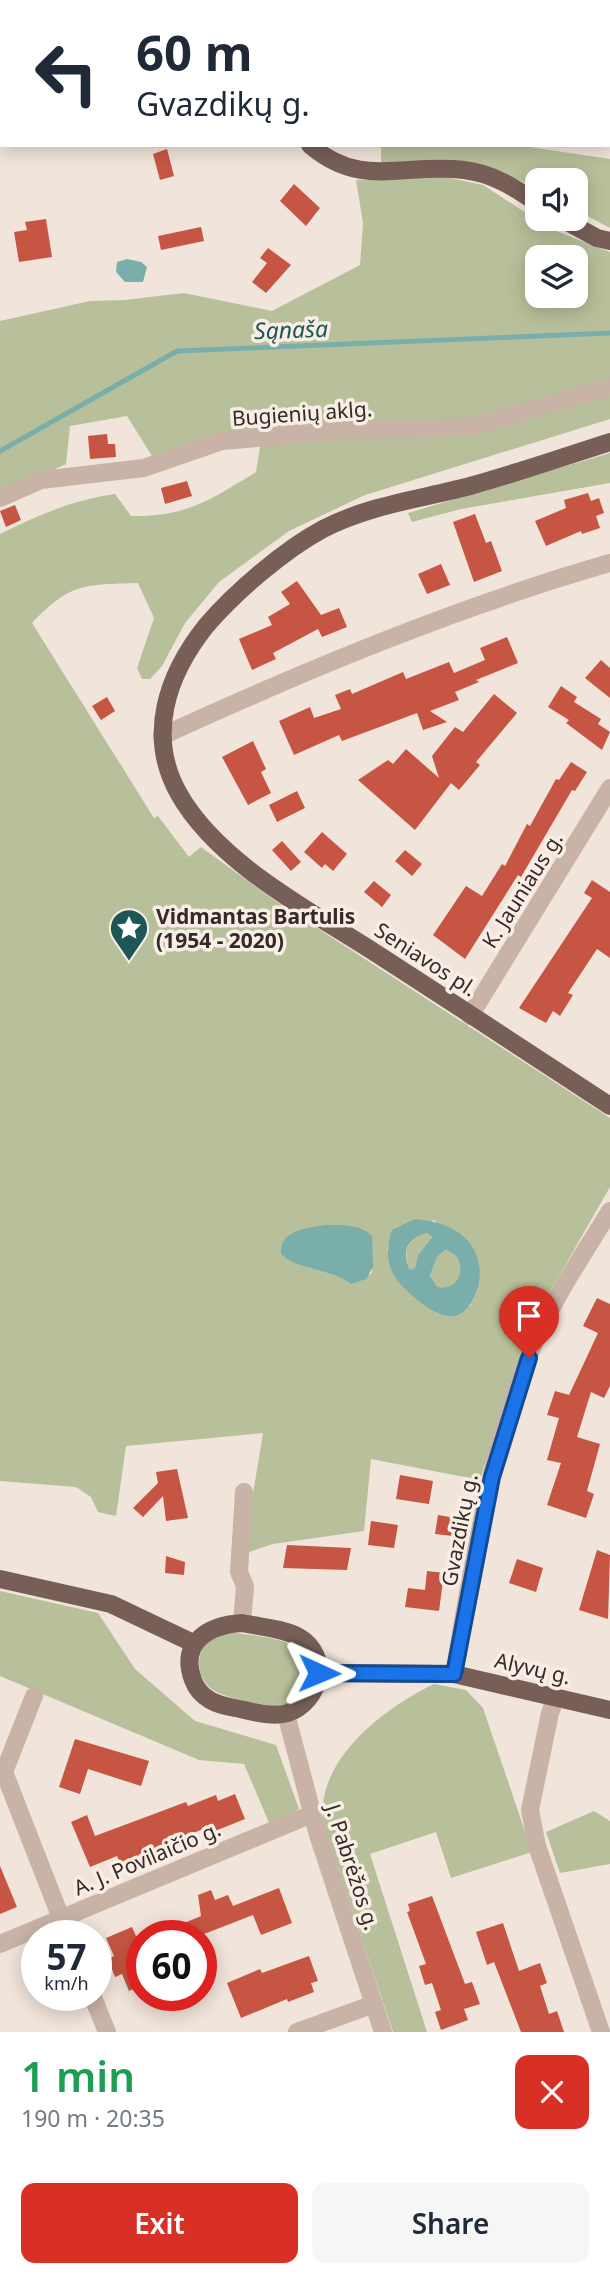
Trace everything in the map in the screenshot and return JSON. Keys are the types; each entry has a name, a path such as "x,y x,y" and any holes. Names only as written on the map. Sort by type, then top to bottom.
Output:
{"main road":[{"path":"313,147 342,168 372,171 465,170 505,182 525,195"},
{"path":"584,231 610,241"},
{"name":"Seniavos pl.","path":"608,1102 327,922 221,846 201,825 177,792 162,736 162,712 169,686 198,637 219,611 313,536 372,510 470,486 610,442"},
{"path":"0,1579 111,1604 195,1644"},
{"path":"242,1623 287,1632 301,1638 314,1651 319,1673 314,1693 304,1705 286,1714 266,1714 210,1701 201,1693 189,1665 195,1644 206,1630 220,1624 242,1623"},
{"name":"Alyvų g.","path":"319,1673 454,1674 610,1710"}],"street":[{"name":"Bugienių aklg.","path":"0,498 41,480 144,468 222,441 351,430 470,426 610,387"},
{"path":"162,736 393,638 610,563"},
{"name":"K. Jauniaus g.","path":"470,1016 610,788"},
{"name":"Gvazdikų g.","path":"454,1674 492,1477 511,1409 534,1343 610,1211"},
{"path":"242,1623 245,1586 239,1573 244,1492"},
{"path":"34,1696 4,1772 61,1918"},
{"path":"556,1697 550,1713 530,1810 537,1846 601,2032"},
{"name":"J. Pabrėžos g.","path":"286,1714 312,1814 383,2032"},
{"name":"A. J. Povilaičio g.","path":"0,1944 312,1814"},
{"path":"297,2032 374,2004"},
{"path":"98,2011 107,2032"}],"green space":[{"path":"381,147 529,147 610,159 610,228 588,216 588,168 525,168 525,184 478,167 443,164 381,166"},
{"path":"445,177 483,185 525,212 525,231 556,231 610,252 610,419 365,495 289,531 219,582 185,623 162,666 150,679 142,679 137,668 154,618 138,583 80,588 58,600 32,623 154,818 158,816 189,857 201,847 274,900 610,1118 610,1187 540,1309 513,1374 480,1480 371,1459 364,1531 273,1544 243,1554 263,1433 126,1446 116,1516 98,1512 91,1497 76,1487 0,1481 0,534 56,509 115,494 131,516 151,516 183,510 211,498 256,472 260,447 248,433 195,442 152,456 127,416 70,426 66,464 0,494 0,321 90,301 184,293 272,311 360,265 363,223 356,180","holes":["434,1220 479,1268 477,1292 470,1306 438,1313 387,1248","372,1236 372,1273 351,1283 328,1270 287,1260"]},
{"path":"610,453 610,483 461,509 412,522 408,513"},
{"path":"427,1233 432,1237 418,1255 415,1268 410,1270 406,1257 408,1247 415,1238"},
{"path":"445,1250 459,1259 461,1273 453,1285 437,1288 430,1274 437,1257"},
{"path":"0,1591 98,1613 135,1669 195,1721 276,1745 299,1809 270,1825 244,1764 199,1760 0,1676"},
{"path":"231,1632 275,1639 298,1649 305,1657 309,1675 302,1694 286,1705 275,1706 234,1698 213,1690 203,1680 199,1665 201,1651 213,1639"},
{"path":"434,1684 466,1690 483,1708 532,1852 451,1878 436,1832 370,1854 427,2032 393,2032 324,1826 323,1803 329,1780 340,1759 356,1740 394,1707"},
{"path":"594,1811 610,1821 610,1864 560,1873 546,1832"}],"water":[{"path":"127,259 141,262 147,267 143,282 125,282 116,272 117,262"},
{"path":"415,1219 445,1225 465,1238 476,1254 480,1272 471,1304 461,1314 449,1316 430,1309 398,1281 390,1268 388,1254 392,1230","holes":["427,1233 432,1237 418,1255 415,1268 410,1270 406,1257 410,1242","445,1250 458,1259 460,1273 453,1284 437,1287 430,1275 437,1257"]},
{"path":"325,1225 357,1227 372,1236 373,1267 366,1279 351,1284 334,1275 295,1263 281,1254 284,1240 289,1235"}],"building":[{"path":"167,149 174,176 160,180 153,154"},
{"path":"294,184 320,208 306,226 280,201"},
{"path":"46,219 52,257 19,262 14,232 27,230 25,222"},
{"path":"201,227 204,241 161,250 158,236"},
{"path":"268,248 291,265 266,293 252,282 267,263 260,258"},
{"path":"107,434 108,444 115,444 116,457 90,459 88,436"},
{"path":"187,481 192,496 165,504 161,488"},
{"path":"588,493 591,501 599,498 604,513 596,516 600,528 582,534 581,531 546,546 535,521 566,508 564,500"},
{"path":"15,505 21,520 6,527 0,511"},
{"path":"475,514 486,543 491,541 502,571 474,582 453,522"},
{"path":"441,564 450,585 427,594 418,574"},
{"path":"297,581 321,615 339,608 347,627 322,637 318,629 273,653 276,659 252,670 239,639 272,625 268,617 290,604 281,592"},
{"path":"507,637 518,663 476,680 479,682 455,692 459,700 430,711 447,722 423,730 417,713 342,741 339,735 294,755 279,721 310,707 314,718 341,709 335,695 350,689 352,694 403,672 406,679 449,662 454,673 485,660 480,648"},
{"path":"601,660 610,668 610,698 585,678"},
{"path":"561,686 577,697 574,702 601,719 598,724 610,732 602,750 566,723 569,720 548,707"},
{"path":"494,694 517,713 476,762 480,765 459,790 451,783 415,830 358,780 388,760 393,764 406,749 439,778 432,756 455,727 463,732"},
{"path":"107,697 115,711 101,720 92,706"},
{"path":"253,741 266,769 261,772 271,793 248,805 222,757"},
{"path":"571,762 587,772 575,791 572,790 521,877 518,875 465,959 433,935 466,886 482,896 502,864 505,866 527,824 530,826 556,779 559,780"},
{"path":"297,791 305,808 277,822 269,805"},
{"path":"322,832 347,854 333,871 325,864 322,868 304,852"},
{"path":"282,841 301,862 291,871 272,850"},
{"path":"405,850 422,864 412,876 395,861"},
{"path":"592,880 610,892 610,958 597,949 568,993 573,995 560,1016 553,1011 546,1023 519,1008 592,898 584,893"},
{"path":"374,881 391,895 382,907 364,892"},
{"path":"597,1298 610,1304 610,1386 604,1398 591,1392 577,1437 600,1444 587,1491 594,1494 586,1518 547,1505 561,1463 547,1460 559,1418 547,1415 555,1391 569,1395 598,1333 583,1326"},
{"path":"177,1469 188,1518 166,1521 163,1496 143,1517 133,1508 158,1483 156,1472"},
{"path":"400,1475 433,1481 429,1504 396,1499"},
{"path":"438,1515 456,1518 453,1536 435,1534"},
{"path":"371,1521 398,1525 394,1548 368,1545"},
{"path":"287,1545 351,1548 347,1570 283,1568"},
{"path":"597,1550 610,1555 608,1619 579,1610"},
{"path":"166,1556 185,1562 184,1575 165,1573"},
{"path":"517,1559 543,1568 536,1592 509,1583"},
{"path":"427,1571 444,1573 439,1611 405,1607 408,1588 425,1590"},
{"path":"75,1739 149,1761 141,1786 88,1769 80,1794 59,1787"},
{"path":"235,1794 245,1819 210,1833 208,1827 120,1863 117,1856 90,1867 71,1822 87,1815 95,1836 186,1802 188,1806 216,1795 218,1801"},
{"path":"0,1866 17,1907 0,1914"},
{"path":"279,1888 292,1923 261,1935 253,1915 217,1929 217,1920 191,1920 201,1916 198,1895 211,1890 215,1900 228,1895 233,1906"},
{"path":"432,1896 465,1984 472,1982 480,2004 464,2009 468,2020 441,2030 435,2012 441,2010 432,1983 425,1985 419,1966 426,1964 407,1912 410,1911 408,1904"},
{"path":"503,1923 519,1971 540,1963 547,1983 540,1986 549,2014 557,2011 564,2032 521,2032 494,1962 487,1965 476,1932"},
{"path":"126,1930 126,1984 122,1974 115,1977 112,1969 112,1935"},
{"path":"309,1956 318,1981 311,1983 314,1992 288,2002 287,1999 241,2018 227,1983 260,1969 262,1973"}],"waterway":[{"name":"Sąnaša","path":"0,451 177,351 610,333"}],"place":[{"name":"Vidmantas Bartulis (1954 - 2020)","path":"129,962"}],"route":[{"path":"319,1673 454,1674 492,1477 529,1358"}]}
